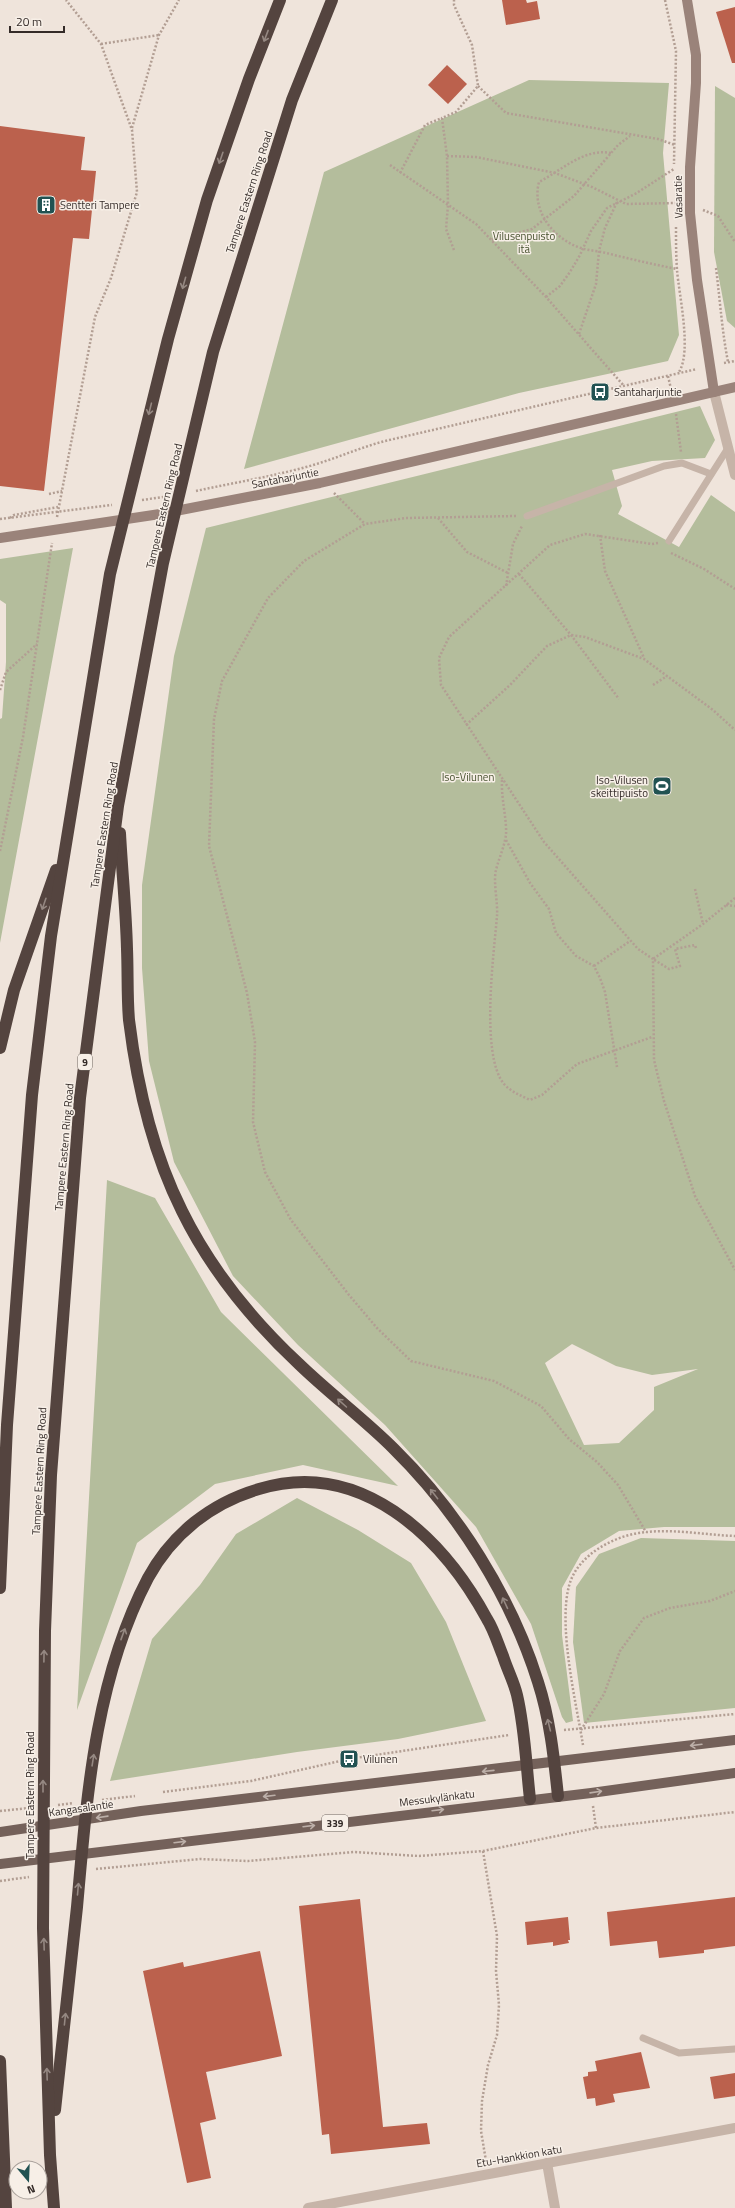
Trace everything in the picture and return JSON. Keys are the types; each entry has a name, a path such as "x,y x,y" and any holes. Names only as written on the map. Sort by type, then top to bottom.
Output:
{"highway":[{"path":"0,1588 7,1425 32,1095 51,936 110,574 168,339 207,200 249,79 280,0"},
{"name":"Tampere Eastern Ring Road","path":"54,2208 50,2155 43,1928 43,1763 51,1475 80,1098 118,806 163,563 213,352 292,100 332,0"},
{"path":"118,806 127,948 129,1019 150,1126 163,1168 182,1212 205,1252 264,1329 300,1365 394,1448 422,1479 451,1515 478,1554 500,1592 520,1635 538,1682 550,1731 558,1796"},
{"path":"0,1048 14,990 66,840"},
{"path":"50,2155 86,1803 108,1683 123,1634 149,1576 164,1553 180,1534 200,1517 221,1503 270,1486 292,1483 321,1483 350,1489 376,1500 400,1513 424,1534 449,1560 471,1591 489,1622 517,1692 524,1733 530,1799"},
{"path":"0,2061 6,2208"}],"main road":[{"name":"Vasaratie","path":"687,0 696,55 690,204 695,265 714,392"},
{"name":"Santaharjuntie","path":"0,538 42,533 160,514 320,483 735,387"},
{"name":"Messukylänkatu","path":"141,1811 527,1767 735,1740"},
{"name":"Messukylänkatu","path":"0,1864 530,1799 591,1793 735,1773"},
{"name":"Kangasalantie","path":"0,1832 141,1811"}],"street":[{"path":"714,392 735,475"},
{"name":"Etu-Hankkion katu","path":"308,2208 488,2173 735,2128"},
{"path":"547,2163 555,2208"}],"lane":[{"path":"669,541 728,448"},
{"path":"527,516 664,466 682,463 711,474"},
{"path":"643,2038 679,2053 735,2049"}],"path":[{"path":"56,520 95,317 111,278 137,192 132,130 101,44 66,0"},
{"path":"132,130 159,35 179,0"},
{"path":"454,0 454,5 472,45 478,86 506,113 658,139 675,145"},
{"path":"101,44 159,35"},
{"path":"400,173 425,125 456,112 478,86"},
{"path":"442,118 447,156 448,205 446,229 454,250"},
{"path":"492,240 532,229 574,196 611,153 630,135"},
{"path":"611,153 600,151 574,161 555,174 539,182 536,191 538,207 556,234 583,249 599,251 677,269"},
{"path":"447,156 476,157 555,174 585,184 626,204 690,204 718,216 735,242"},
{"path":"390,166 476,224 546,297 624,386"},
{"path":"546,297 560,286 583,249 591,231 607,208 618,201 635,194 674,169"},
{"path":"578,334 596,284 599,251 605,228 618,201"},
{"path":"716,268 723,320 722,334 728,362"},
{"path":"278,474 318,464 351,451 385,441 735,361"},
{"path":"677,418 682,463"},
{"path":"320,483 341,498 351,512 365,524"},
{"path":"49,494 62,491"},
{"path":"9,519 14,515 58,507"},
{"path":"0,520 46,515"},
{"path":"506,586 513,544 527,516 406,518 365,524 304,560 268,598 222,681 216,700 214,719 209,846 247,992 255,1042 253,1122 257,1144 265,1172 291,1220 349,1295 411,1361 494,1382 542,1406 570,1439 597,1462 618,1485 646,1532"},
{"path":"438,517 466,552 508,572"},
{"path":"659,547 652,544 600,535 585,534 550,545 449,637 439,658 441,684 466,725 544,842 638,950 669,969 680,966 675,949 695,944 696,948"},
{"path":"600,535 605,571 644,659"},
{"path":"0,851 23,737 53,540"},
{"path":"652,544 669,541"},
{"path":"665,550 704,569 735,589"},
{"path":"519,574 571,634 619,698"},
{"path":"466,725 510,685 547,646 571,634 585,637 644,659 713,710 735,730"},
{"path":"0,690 6,672 37,644"},
{"path":"653,684 667,676"},
{"path":"502,780 505,839 504,850 495,871 498,903 491,1023 492,1054 503,1083 512,1092 530,1100 542,1095 577,1064 652,1037"},
{"path":"505,839 530,883 549,909 556,933 576,956 594,966 605,992 617,1067"},
{"path":"695,889 703,924"},
{"path":"653,959 703,924 735,898"},
{"path":"726,905 735,906"},
{"path":"594,966 630,941"},
{"path":"653,959 652,1037 654,1060 664,1101 695,1196 735,1270"},
{"path":"586,1759 566,1629 566,1606 569,1584 580,1567 593,1552 608,1543 646,1532 674,1531 735,1536"},
{"path":"581,1730 604,1694 620,1651 644,1618 670,1608 710,1601 735,1591"},
{"path":"550,1731 581,1730 735,1714"},
{"path":"156,1793 251,1781 349,1759 524,1733"},
{"path":"591,1793 596,1828"},
{"path":"141,1864 200,1859 248,1861 354,1852 419,1856 483,1851 596,1828 735,1812"},
{"path":"483,1851 497,1936 496,1971 499,2005 497,2035 488,2066 482,2101 481,2131 488,2173"}],"green space":[{"name":"Vilusenpuisto itä","path":"529,80 669,83 663,153 679,335 668,361 519,393 244,469 324,172"},
{"path":"715,86 735,98 735,328 727,321 714,252"},
{"name":"Iso-Vilunen","path":"700,406 715,440 705,458 652,461 612,470 622,506 618,514 679,547 711,495 735,512 735,1527 664,1527 619,1531 581,1554 562,1588 562,1635 573,1721 566,1723 562,1717 531,1624 476,1527 385,1425 298,1345 233,1276 174,1162 149,1061 142,968 142,885 174,656 206,528","holes":["572,1344 616,1366 652,1375 698,1369 654,1387 654,1410 619,1443 584,1445 545,1363"]},
{"path":"73,548 0,943 0,719 2,718 6,662 6,604 0,600 0,559"},
{"path":"107,1180 155,1198 221,1312 398,1486 303,1465 215,1484 137,1543 77,1710"},
{"path":"297,1498 358,1530 411,1563 446,1622 486,1721 398,1739 297,1752 110,1781 152,1639 200,1585 236,1534"},
{"path":"641,1538 735,1541 735,1708 584,1723 573,1642 576,1587 599,1554"}],"building":[{"path":"502,0 526,0 527,3 537,1 540,19 506,25"},
{"path":"735,7 735,63 732,63 716,12"},
{"path":"447,65 467,84 448,104 428,85"},
{"path":"0,126 85,137 81,170 96,171 89,239 73,238 44,491 0,486"},
{"path":"735,1897 735,1946 704,1950 704,1953 659,1958 657,1941 610,1946 607,1912"},
{"path":"360,1899 383,2127 427,2123 430,2144 331,2154 329,2134 322,2135 299,1906"},
{"path":"568,1917 569,1943 553,1946 553,1942 527,1945 525,1922"},
{"path":"260,1951 282,2056 206,2072 216,2119 200,2123 211,2178 187,2183 143,1971 183,1962 184,1967"},
{"path":"641,2052 650,2088 613,2094 615,2102 596,2106 595,2098 587,2099 583,2077 588,2076 588,2072 597,2071 595,2061"},
{"path":"735,2073 735,2096 714,2099 710,2077"}],"place":[{"name":"Sentteri Tampere","path":"46,205"},
{"name":"Santaharjuntie","path":"600,392"},
{"name":"Iso-Vilusen skeittipuisto","path":"662,786"},
{"name":"Vilunen","path":"349,1759"}]}
